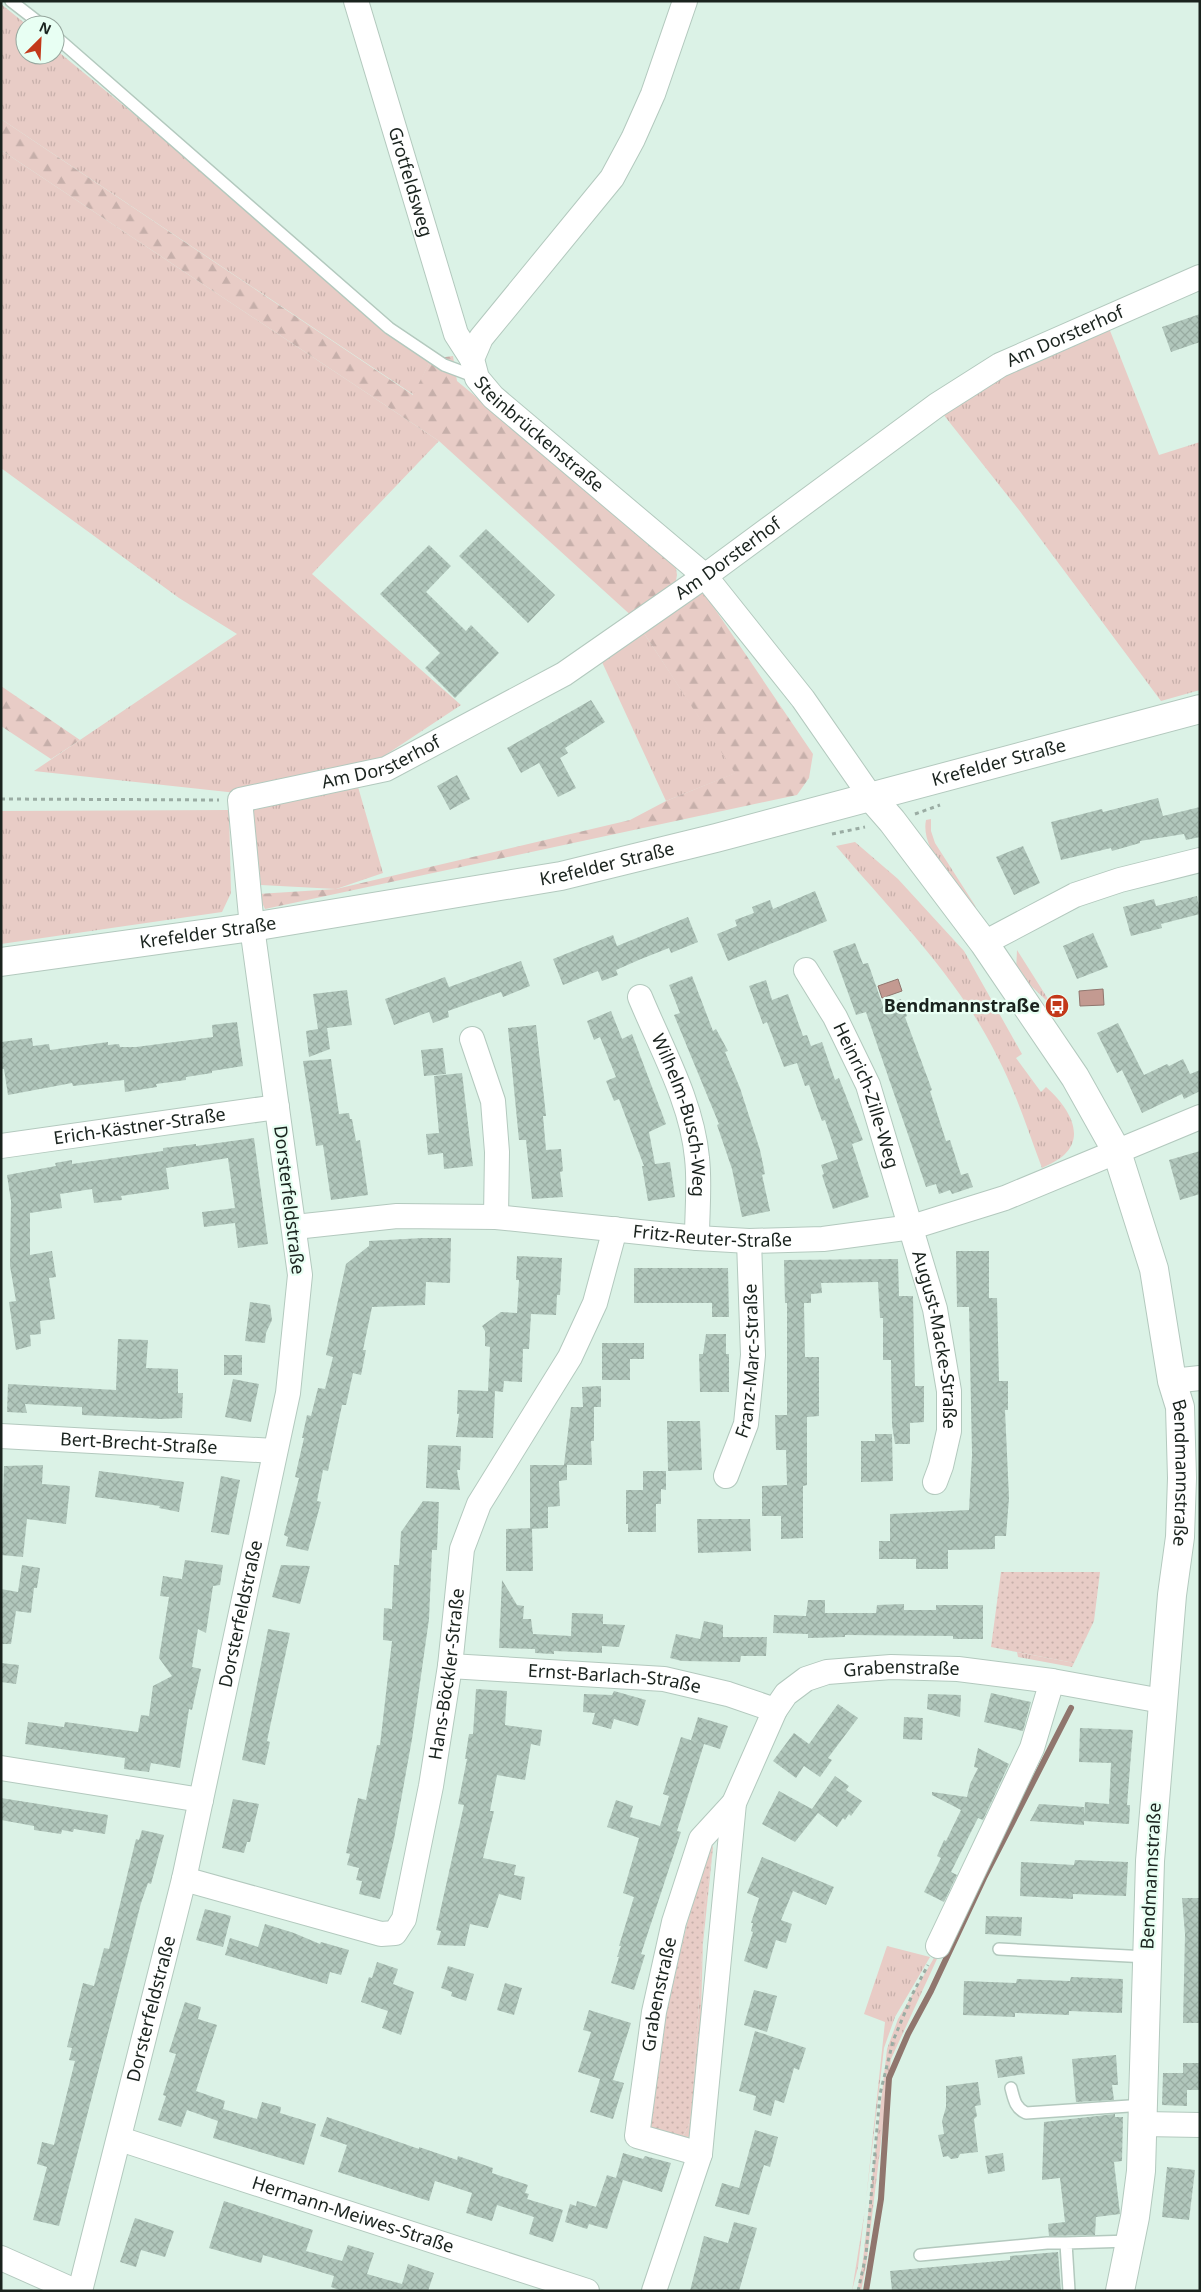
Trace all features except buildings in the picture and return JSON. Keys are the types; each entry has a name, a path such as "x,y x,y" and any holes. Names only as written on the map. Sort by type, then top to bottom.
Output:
{"street":[{"name":"Grotfeldsweg","path":"356,1 456,334 474,369"},
{"name":"Steinbrückenstraße","path":"685,1 653,94 633,139 612,178 481,338 474,369 493,397 704,576 802,699 871,797"},
{"name":"Am Dorsterhof","path":"240,800 386,769 564,674 704,576 937,405 1000,365 1200,277"},
{"name":"Krefelder Straße","path":"1,962 252,927 561,876 871,797 1200,709"},
{"name":"Bendmannstraße","path":"871,797 892,821 984,943 1075,1077 1117,1152 1154,1269 1172,1381 1180,1407 1182,1478 1180,1537 1172,1595 1162,1701 1150,1861 1141,2172 1131,2241 1120,2291"},
{"path":"240,800 252,927"},
{"path":"984,943 1075,895 1120,880 1200,860"},
{"name":"Dorsterfeldstraße","path":"80,2291 120,2139 184,1879 288,1393 296,1337 300,1275 295,1227 252,927"},
{"name":"Heinrich-Zille-Weg","path":"806,970 835,1018 868,1085 912,1227"},
{"name":"Wilhelm-Busch-Weg","path":"640,997 681,1096 692,1128 698,1159 697,1238"},
{"path":"472,1039 493,1101 497,1152 496,1217"},
{"name":"Erich-Kästner-Straße","path":"1,1146 277,1107"},
{"name":"Fritz-Reuter-Straße","path":"295,1227 397,1216 496,1217 697,1238 749,1241 823,1239 912,1227 1005,1198 1200,1117"},
{"name":"August-Macke-Straße","path":"912,1227 934,1309 949,1391 949,1431 941,1466 935,1482"},
{"name":"Hans-Böckler-Straße","path":"184,1879 381,1934 396,1933 404,1919 430,1796 450,1666 462,1549 479,1504 570,1357 595,1303 615,1229"},
{"name":"Franz-Marc-Straße","path":"726,1476 746,1424 753,1356 749,1241"},
{"path":"1172,1381 1200,1378"},
{"name":"Bert-Brecht-Straße","path":"1,1436 275,1451"},
{"name":"Ernst-Barlach-Straße","path":"450,1666 664,1680 728,1694 775,1710"},
{"name":"Grabenstraße","path":"700,2154 637,2136 654,2012 674,1922 702,1839 734,1803 775,1710 786,1694 806,1679 826,1672 891,1667 958,1669 1052,1682 1162,1701"},
{"path":"938,1946 1032,1748 1052,1682"},
{"path":"1,1768 201,1800"},
{"name":"Grabenstraße","path":"654,2291 700,2154 734,1803"},
{"path":"1144,2114 1200,2125"},
{"name":"Hermann-Meiwes-Straße","path":"120,2139 587,2291"},
{"path":"1,2258 75,2291"}],"lane":[{"path":"12,1 30,15"},
{"path":"65,45 389,328 444,365 474,369"},
{"path":"999,1949 1147,1957"},
{"path":"1012,2088 1015,2103 1019,2110 1026,2113 1144,2114"},
{"path":"920,2255 1047,2243 1131,2241"},
{"path":"1066,2243 1069,2291"}],"path":[{"path":"1,799 240,800"},
{"path":"858,2291 866,2255 880,2094 890,2050 913,1993 938,1946"}],"green space":[{"path":"1,4 15,15 15,65 65,65 65,57 431,359 414,395 1,119"},
{"path":"1,119 413,395 431,359 453,356 457,381 675,562 677,575 675,586 635,619 439,441 1,150"},
{"path":"1,150 439,441 312,574 461,705 381,758 353,768 237,793 34,771 237,634 179,598 1,468"},
{"path":"1105,318 1159,455 1200,442 1200,690 1161,701 1019,510 939,409"},
{"path":"700,587 813,754 809,778 797,795 265,909 258,894 336,889 630,820 666,801 735,773 638,624"},
{"path":"636,621 736,773 666,801 596,649"},
{"path":"1,686 80,740 51,759 1,726"},
{"path":"356,780 383,873 336,889 261,885 252,809"},
{"path":"229,810 231,893 222,912 1,944 1,811"},
{"path":"931,819 931,831 935,843 976,907 971,905 933,854 926,831 926,820"},
{"path":"855,842 898,879 964,951 1022,1054 1016,1058 1041,1092 1046,1087 1066,1109 1073,1127 1074,1136 1065,1154 1057,1160 1042,1168 1010,1083 981,1027 944,972 836,846"},
{"path":"1017,950 1048,999 1046,1000 1016,972"},
{"path":"1001,1572 1100,1572 1094,1621 1074,1663 991,1647"},
{"path":"1017,1652 1074,1663 1072,1667 1018,1657"},
{"path":"708,1840 713,1848 705,1906 692,2110 687,2129 680,2139 651,2134 647,2111 654,2056"},
{"path":"713,1848 703,1943 700,2049 689,2140 680,2139 687,2129 692,2110 705,1905"},
{"path":"887,1946 930,1957 895,2017 884,2048 866,2199 885,2022 864,2014"},
{"path":"934,1958 937,1959 891,2059 866,2266 861,2291 857,2291 862,2268 887,2049 898,2019"},
{"path":"865,2212 858,2267 852,2291"}],"shaded area":[{"path":"898,979 902,991 882,998 878,986"},
{"path":"1103,989 1104,1005 1080,1006 1079,991"}],"waterway":[{"path":"866,2291 881,2199 889,2078 908,2034 931,1991 984,1878 1071,1708"}],"place":[{"name":"Bendmannstraße","path":"1057,1006"}]}
